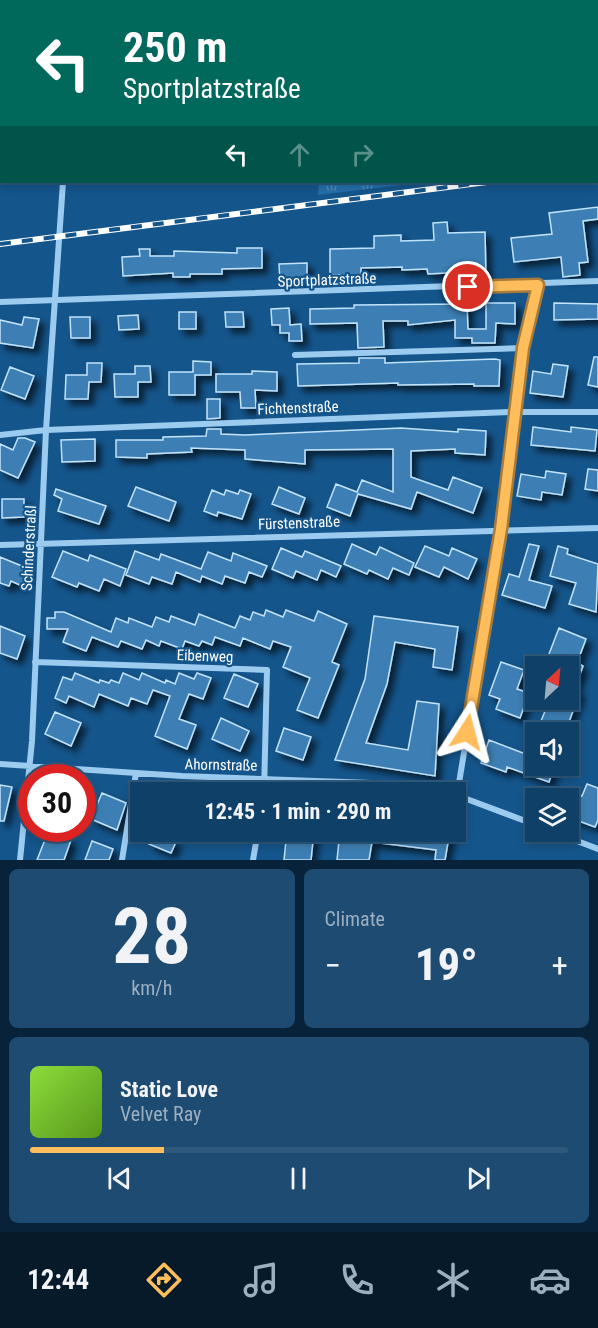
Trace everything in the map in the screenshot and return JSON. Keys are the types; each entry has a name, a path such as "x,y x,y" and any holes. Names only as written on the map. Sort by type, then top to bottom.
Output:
{"street":[{"name":"Schinderstraßl","path":"29,764 43,544 46,430 63,183"},
{"name":"Sportplatzstraße","path":"0,302 538,285 598,281"},
{"path":"458,782 501,529 513,412 523,348 538,285"},
{"path":"295,355 523,348"},
{"name":"Fichtenstraße","path":"0,435 46,430 513,412 598,412"},
{"name":"Fürstenstraße","path":"0,545 598,528"},
{"name":"Eibenweg","path":"35,662 267,670 266,778"},
{"name":"Ahornstraße","path":"0,764 18,765"},
{"name":"Ahornstraße","path":"96,770 355,782"},
{"path":"122,860 136,773"},
{"path":"265,782 266,778"},
{"path":"466,799 525,821"},
{"name":"Schinderstraßl","path":"20,860 22,842"},
{"path":"254,860 256,842"},
{"path":"579,842 598,849"}],"green space":[{"path":"319,183 418,183 318,195"}],"building":[{"path":"598,207 598,219 583,221 588,262 579,263 580,275 563,277 561,257 514,262 511,238 552,234 549,213"},
{"path":"447,222 448,233 485,232 486,278 466,278 465,272 428,274 427,269 402,270 402,267 361,268 361,275 330,275 330,249 374,248 374,236 401,235 401,241 434,240 433,223"},
{"path":"237,248 262,248 262,268 222,269 222,274 190,274 190,277 173,277 173,273 123,276 122,257 140,256 139,249 150,249 150,256 174,256 174,251 237,253"},
{"path":"307,263 307,281 280,282 279,264"},
{"path":"486,303 515,303 515,324 496,323 495,343 472,343 472,338 455,338 455,320 408,325 408,321 383,321 384,347 358,348 357,323 310,324 310,309 354,308 354,305 467,304 468,329 486,329"},
{"path":"554,303 598,304 598,319 554,320"},
{"path":"289,308 290,325 301,324 302,341 289,341 289,333 280,333 280,325 272,325 271,309"},
{"path":"179,312 196,312 196,329 179,329"},
{"path":"225,312 243,312 244,327 226,327"},
{"path":"138,315 139,329 119,330 118,316"},
{"path":"24,317 39,319 33,348 0,343 0,320 22,325"},
{"path":"70,317 90,317 90,338 71,338"},
{"path":"594,357 598,357 598,387 588,385"},
{"path":"359,358 385,358 385,363 500,360 499,386 398,385 398,383 298,386 297,364 359,363"},
{"path":"193,361 211,362 211,375 195,375 195,395 169,395 169,372 193,372"},
{"path":"87,363 102,363 101,382 89,382 88,399 65,399 66,375 87,375"},
{"path":"553,364 568,366 563,397 530,393 533,371 551,374"},
{"path":"135,366 150,366 151,382 138,382 138,397 115,397 114,374 135,374"},
{"path":"10,367 34,376 25,399 1,390"},
{"path":"252,371 277,372 277,391 255,390 256,408 241,408 240,392 216,392 216,374 252,374"},
{"path":"207,399 220,399 220,418 207,419"},
{"path":"533,427 571,432 571,427 597,430 595,451 531,445"},
{"path":"401,428 458,432 458,429 486,431 485,455 455,453 455,449 411,451 411,477 448,490 453,477 482,488 473,513 417,492 411,509 358,494 350,516 327,507 336,484 357,492 362,480 393,492 393,449 305,450 305,464 245,459 245,450 191,448 192,452 147,454 147,458 116,457 116,440 163,440 163,437 206,436 207,429 221,429 221,434 245,435"},
{"path":"18,438 35,442 18,478 0,470 0,444 13,450"},
{"path":"95,439 95,461 62,462 61,440"},
{"path":"588,469 598,470 598,491 585,489"},
{"path":"546,471 566,474 562,495 542,492 541,500 517,496 521,474 545,478"},
{"path":"136,487 176,502 169,521 128,506"},
{"path":"279,487 305,498 299,514 272,504"},
{"path":"56,489 106,506 99,524 58,511 62,499 54,495"},
{"path":"212,490 224,495 226,490 238,494 240,490 251,494 242,519 218,512 217,516 204,511"},
{"path":"2,499 24,499 24,517 2,518"},
{"path":"352,544 376,555 380,547 414,563 409,575 393,568 388,579 369,570 367,574 344,564"},
{"path":"529,544 539,546 529,580 552,586 545,608 502,595 509,574 519,577"},
{"path":"425,546 449,556 452,548 477,559 468,579 444,567 439,577 415,567"},
{"path":"558,546 568,549 567,554 598,564 596,612 569,604 576,583 550,576"},
{"path":"281,548 302,557 305,551 341,566 336,577 321,570 317,580 296,571 293,578 272,569"},
{"path":"63,551 88,561 90,555 126,569 120,586 104,579 99,591 79,583 77,587 52,577"},
{"path":"135,551 159,560 161,554 201,569 208,552 231,561 233,553 267,566 262,577 249,572 245,583 225,576 222,584 202,576 200,582 176,572 172,584 152,577 149,584 126,575"},
{"path":"0,557 29,569 22,586 11,581 9,586 0,583"},
{"path":"266,610 283,617 286,610 314,621 318,611 347,624 332,662 339,665 318,718 297,710 310,678 283,667 291,647 273,641 270,649 243,638 240,646 215,637 212,645 202,641 199,646 185,641 182,649 161,641 159,646 146,640 142,649 121,641 118,647 92,637 86,651 63,642 68,629 47,629 47,618 55,618 55,612 64,612 111,632 116,618 128,623 129,618 152,627 156,617 169,622 171,616 195,625 199,614 235,628 240,616 250,620 253,612 264,616"},
{"path":"374,616 458,627 452,670 433,667 435,649 395,642 387,684 366,743 408,750 417,701 439,704 435,776 335,760 365,679"},
{"path":"0,626 25,636 17,659 0,653"},
{"path":"559,628 586,639 579,658 549,654"},
{"path":"501,662 524,670 517,689 525,692 525,704 520,718 496,709 500,699 489,695"},
{"path":"579,664 583,666 579,677"},
{"path":"75,673 99,683 100,680 109,683 111,680 119,683 123,673 139,680 142,673 165,683 166,680 175,684 179,673 194,679 197,673 211,678 203,699 189,694 179,719 196,725 187,749 155,736 170,696 153,690 147,704 131,698 128,706 99,694 94,707 69,696 66,703 55,698 63,677 72,680"},
{"path":"234,674 258,684 248,707 224,698"},
{"path":"546,710 573,710 569,722 541,721"},
{"path":"55,712 81,723 71,746 45,734"},
{"path":"221,718 249,731 240,751 212,739"},
{"path":"284,728 311,737 303,760 276,751"},
{"path":"489,740 525,754 525,773 507,767 506,772 481,763"},
{"path":"532,776 551,776 549,782"},
{"path":"587,784 598,788 598,820 595,827 579,821 579,795 582,796"},
{"path":"0,785 12,787 4,821 0,821"},
{"path":"102,793 126,803 117,830 96,821 96,807"},
{"path":"44,842 70,842 64,860 37,860"},
{"path":"92,842 113,849 109,860 85,860"},
{"path":"150,842 176,842 171,853 149,844"},
{"path":"286,842 313,842 311,860 284,860"},
{"path":"339,842 372,842 369,860 337,860"},
{"path":"372,842 448,842 445,860 435,860 436,850"}],"railway":[{"path":"0,244 479,183"}],"route":[{"path":"467,732 501,529 513,412 523,348 538,285 468,287"}]}
